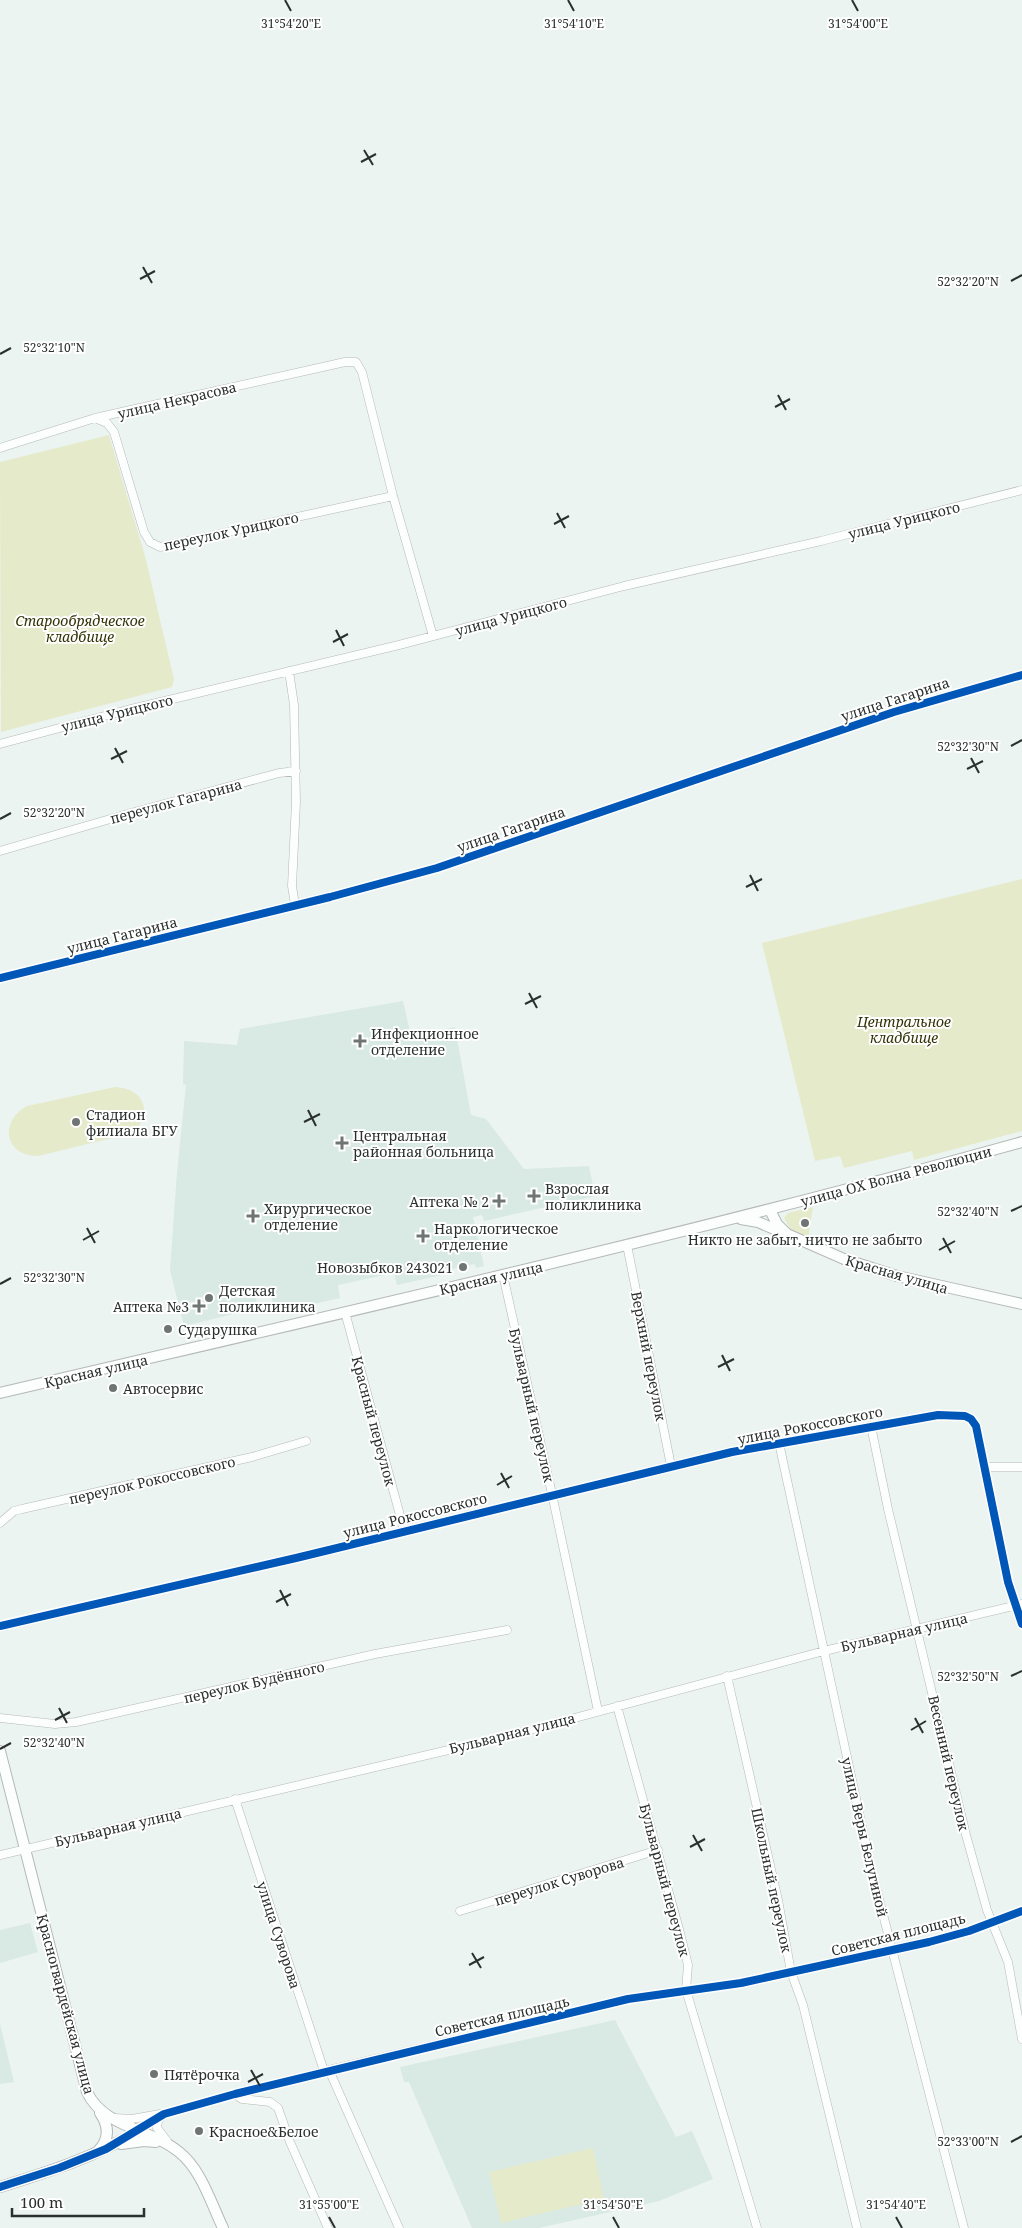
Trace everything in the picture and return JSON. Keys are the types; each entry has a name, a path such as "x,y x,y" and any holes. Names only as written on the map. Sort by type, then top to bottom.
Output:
{"main road":[{"name":"улица ОХ Волна Революции","path":"770,1210 1022,1142"},
{"name":"Красная улица","path":"0,1394 503,1276 770,1210 779,1228 793,1238 879,1271 1022,1304"},
{"path":"735,1219 758,1222 793,1238"},
{"name":"Красногвардейская улица","path":"0,1751 83,2080 90,2098 97,2108 106,2115 172,2147 192,2166 223,2228"},
{"path":"86,2158 102,2146 107,2138 107,2126 97,2108"},
{"name":"Советская площадь","path":"0,2187 86,2158 138,2131"},
{"path":"106,2149 137,2141 156,2142 172,2147"}],"street":[{"name":"улица Некрасова","path":"0,448 95,418 344,362 356,362 362,372 393,496"},
{"name":"переулок Урицкого","path":"95,418 107,423 114,432 144,532 150,542 160,547 393,496"},
{"name":"улица Урицкого","path":"0,744 127,710 433,636 624,586 821,541 1022,490"},
{"path":"393,496 433,636"},
{"path":"289,671 294,698 296,771 296,823 292,886 295,906"},
{"name":"улица Гагарина","path":"0,978 295,906 470,858 894,712 1022,675"},
{"name":"переулок Гагарина","path":"0,851 131,813 279,773 296,771"},
{"name":"Верхний переулок","path":"627,1246 671,1466"},
{"name":"Бульварный переулок","path":"503,1276 598,1711"},
{"name":"Красный переулок","path":"345,1312 404,1530"},
{"name":"улица Рокоссовского","path":"0,1626 312,1554 671,1466 779,1443 938,1415 955,1414 971,1419 978,1430 986,1467"},
{"name":"Весенний переулок","path":"871,1426 888,1509 975,1871 992,1923 1008,1962 1022,2039"},
{"name":"переулок Рокоссовского","path":"0,1524 14,1511 252,1457 306,1440"},
{"name":"улица Веры Белугиной","path":"779,1443 857,1810 964,2228"},
{"path":"1022,1467 986,1467 1022,1624"},
{"name":"Бульварная улица","path":"0,1855 504,1737 824,1651 1018,1605"},
{"name":"переулок Будённого","path":"0,1718 55,1724 76,1722 375,1654 507,1630"},
{"name":"Школьный переулок","path":"727,1676 778,1900 791,1972 804,2012 857,2228"},
{"name":"Бульварный переулок","path":"617,1706 688,1965 686,1990 757,2228"},
{"name":"улица Суворова","path":"235,1799 326,2070 399,2228"},
{"name":"переулок Суворова","path":"460,1911 658,1850"},
{"name":"Советская площадь","path":"138,2131 168,2113 326,2070 628,1999 740,1984 892,1950 950,1936 1022,1911"},
{"path":"235,2094 242,2099 270,2102 278,2108 290,2142 328,2228"},
{"path":"106,2115 132,2119 168,2113"},
{"path":"168,2113 158,2121 157,2128 161,2136 172,2147"}],"shaded area":[{"name":"Центральная районная больница","path":"403,1001 411,1036 455,1027 471,1115 486,1119 524,1169 589,1166 595,1196 484,1221 482,1215 473,1217 484,1266 476,1268 475,1264 442,1271 442,1275 397,1285 394,1273 338,1285 340,1298 275,1313 270,1290 255,1294 258,1308 184,1326 170,1270 186,1085 183,1084 184,1041 237,1045 240,1029"},
{"path":"30,1923 38,1952 0,1963 0,1930"},
{"path":"615,2020 676,2137 692,2131 713,2179 659,2201 539,2228 472,2228 409,2082 404,2082 400,2067"},
{"path":"0,2024 14,2082 0,2084"}],"green space":[{"name":"Старообрядческое кладбище","path":"109,435 145,556 174,679 172,687 1,732 0,462"},
{"name":"Центральное кладбище","path":"1022,879 1022,1131 914,1160 912,1151 844,1168 840,1156 815,1161 762,943"},
{"name":"Стадион филиала БГУ","path":"115,1087 125,1088 133,1092 143,1103 143,1118 133,1133 38,1156 26,1154 12,1144 9,1128 12,1120 18,1112 27,1106"},
{"path":"813,1207 808,1239 791,1230 784,1218 788,1213"},
{"path":"593,2148 604,2199 501,2223 489,2172"}],"cycle path":[{"path":"0,978 330,897 437,868 894,712 1022,675"},
{"path":"0,1626 296,1558 732,1452 938,1415 965,1416 971,1419 976,1426 1008,1582 1022,1624"},
{"path":"0,2187 59,2168 106,2149 164,2114 235,2094 628,1999 741,1983 929,1942 969,1931 1022,1911"}],"place":[{"name":"Инфекционное отделение","path":"360,1041"},
{"name":"Стадион филиала БГУ","path":"76,1122"},
{"name":"Центральная районная больница","path":"342,1143"},
{"name":"Взрослая поликлиника","path":"534,1196"},
{"name":"Аптека № 2","path":"499,1201"},
{"name":"Хирургическое отделение","path":"253,1216"},
{"name":"Никто не забыт, ничто не забыто","path":"805,1223"},
{"name":"Наркологическое отделение","path":"423,1236"},
{"name":"Новозыбков 243021","path":"463,1267"},
{"name":"Детская поликлиника","path":"209,1298"},
{"name":"Аптека №3","path":"199,1306"},
{"name":"Сударушка","path":"168,1329"},
{"name":"Автосервис","path":"113,1388"},
{"name":"Пятёрочка","path":"154,2074"},
{"name":"Красное&Белое","path":"199,2131"}]}
